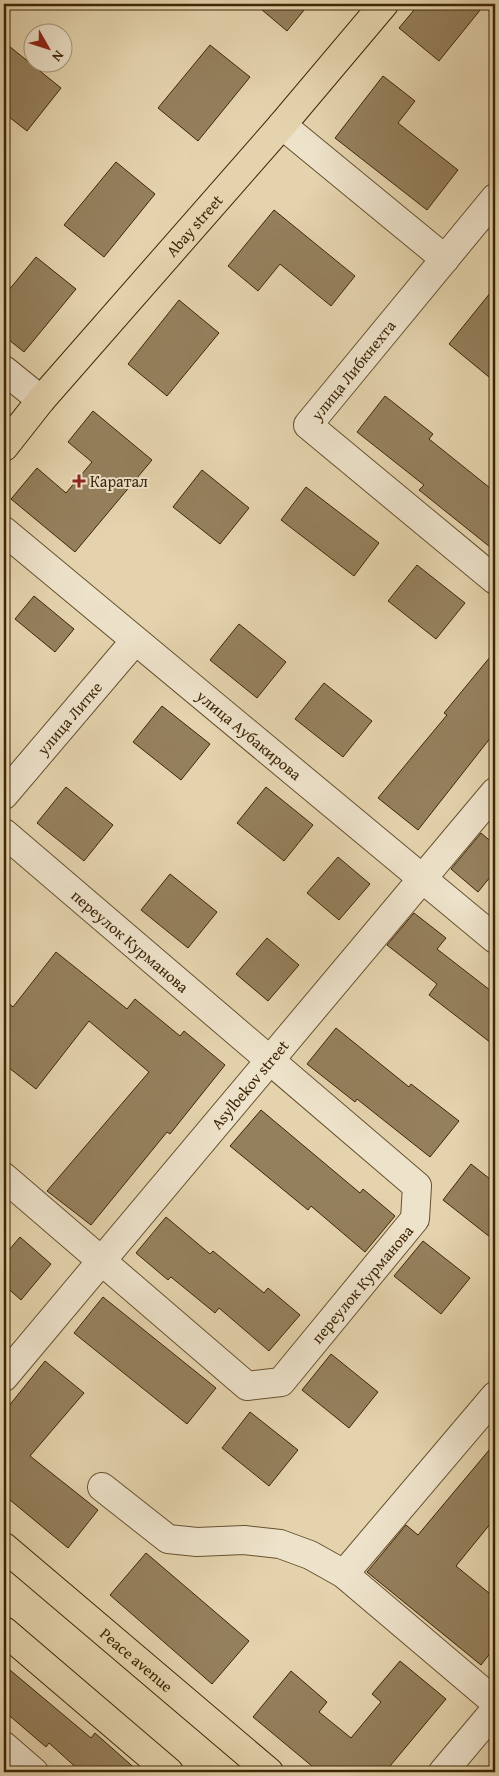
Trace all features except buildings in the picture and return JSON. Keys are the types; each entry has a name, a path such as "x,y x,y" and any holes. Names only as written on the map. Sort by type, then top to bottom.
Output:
{"main road":[{"name":"Abay street","path":"4,447 41,400 282,125 384,4"},
{"name":"Peace avenue","path":"4,1547 268,1772"},
{"path":"4,1631 169,1772"}],"street":[{"path":"282,125 445,259"},
{"name":"улица Либкнехта","path":"495,198 308,425 495,580"},
{"path":"4,370 41,400"},
{"name":"улица Аубакирова","path":"4,531 134,642 495,939"},
{"name":"улица Литке","path":"4,795 134,642"},
{"name":"Asylbekov street","path":"4,1377 495,792"},
{"name":"переулок Курманова","path":"4,832 417,1186 415,1219 281,1382 247,1386 4,1177"},
{"path":"344,1574 495,1396"},
{"path":"102,1487 168,1540 197,1542 244,1540 280,1544 310,1555 344,1574 495,1702"},
{"path":"443,1772 495,1710"},
{"path":"4,1746 34,1772"}],"place":[{"name":"Каратал","path":"79,481"}]}
